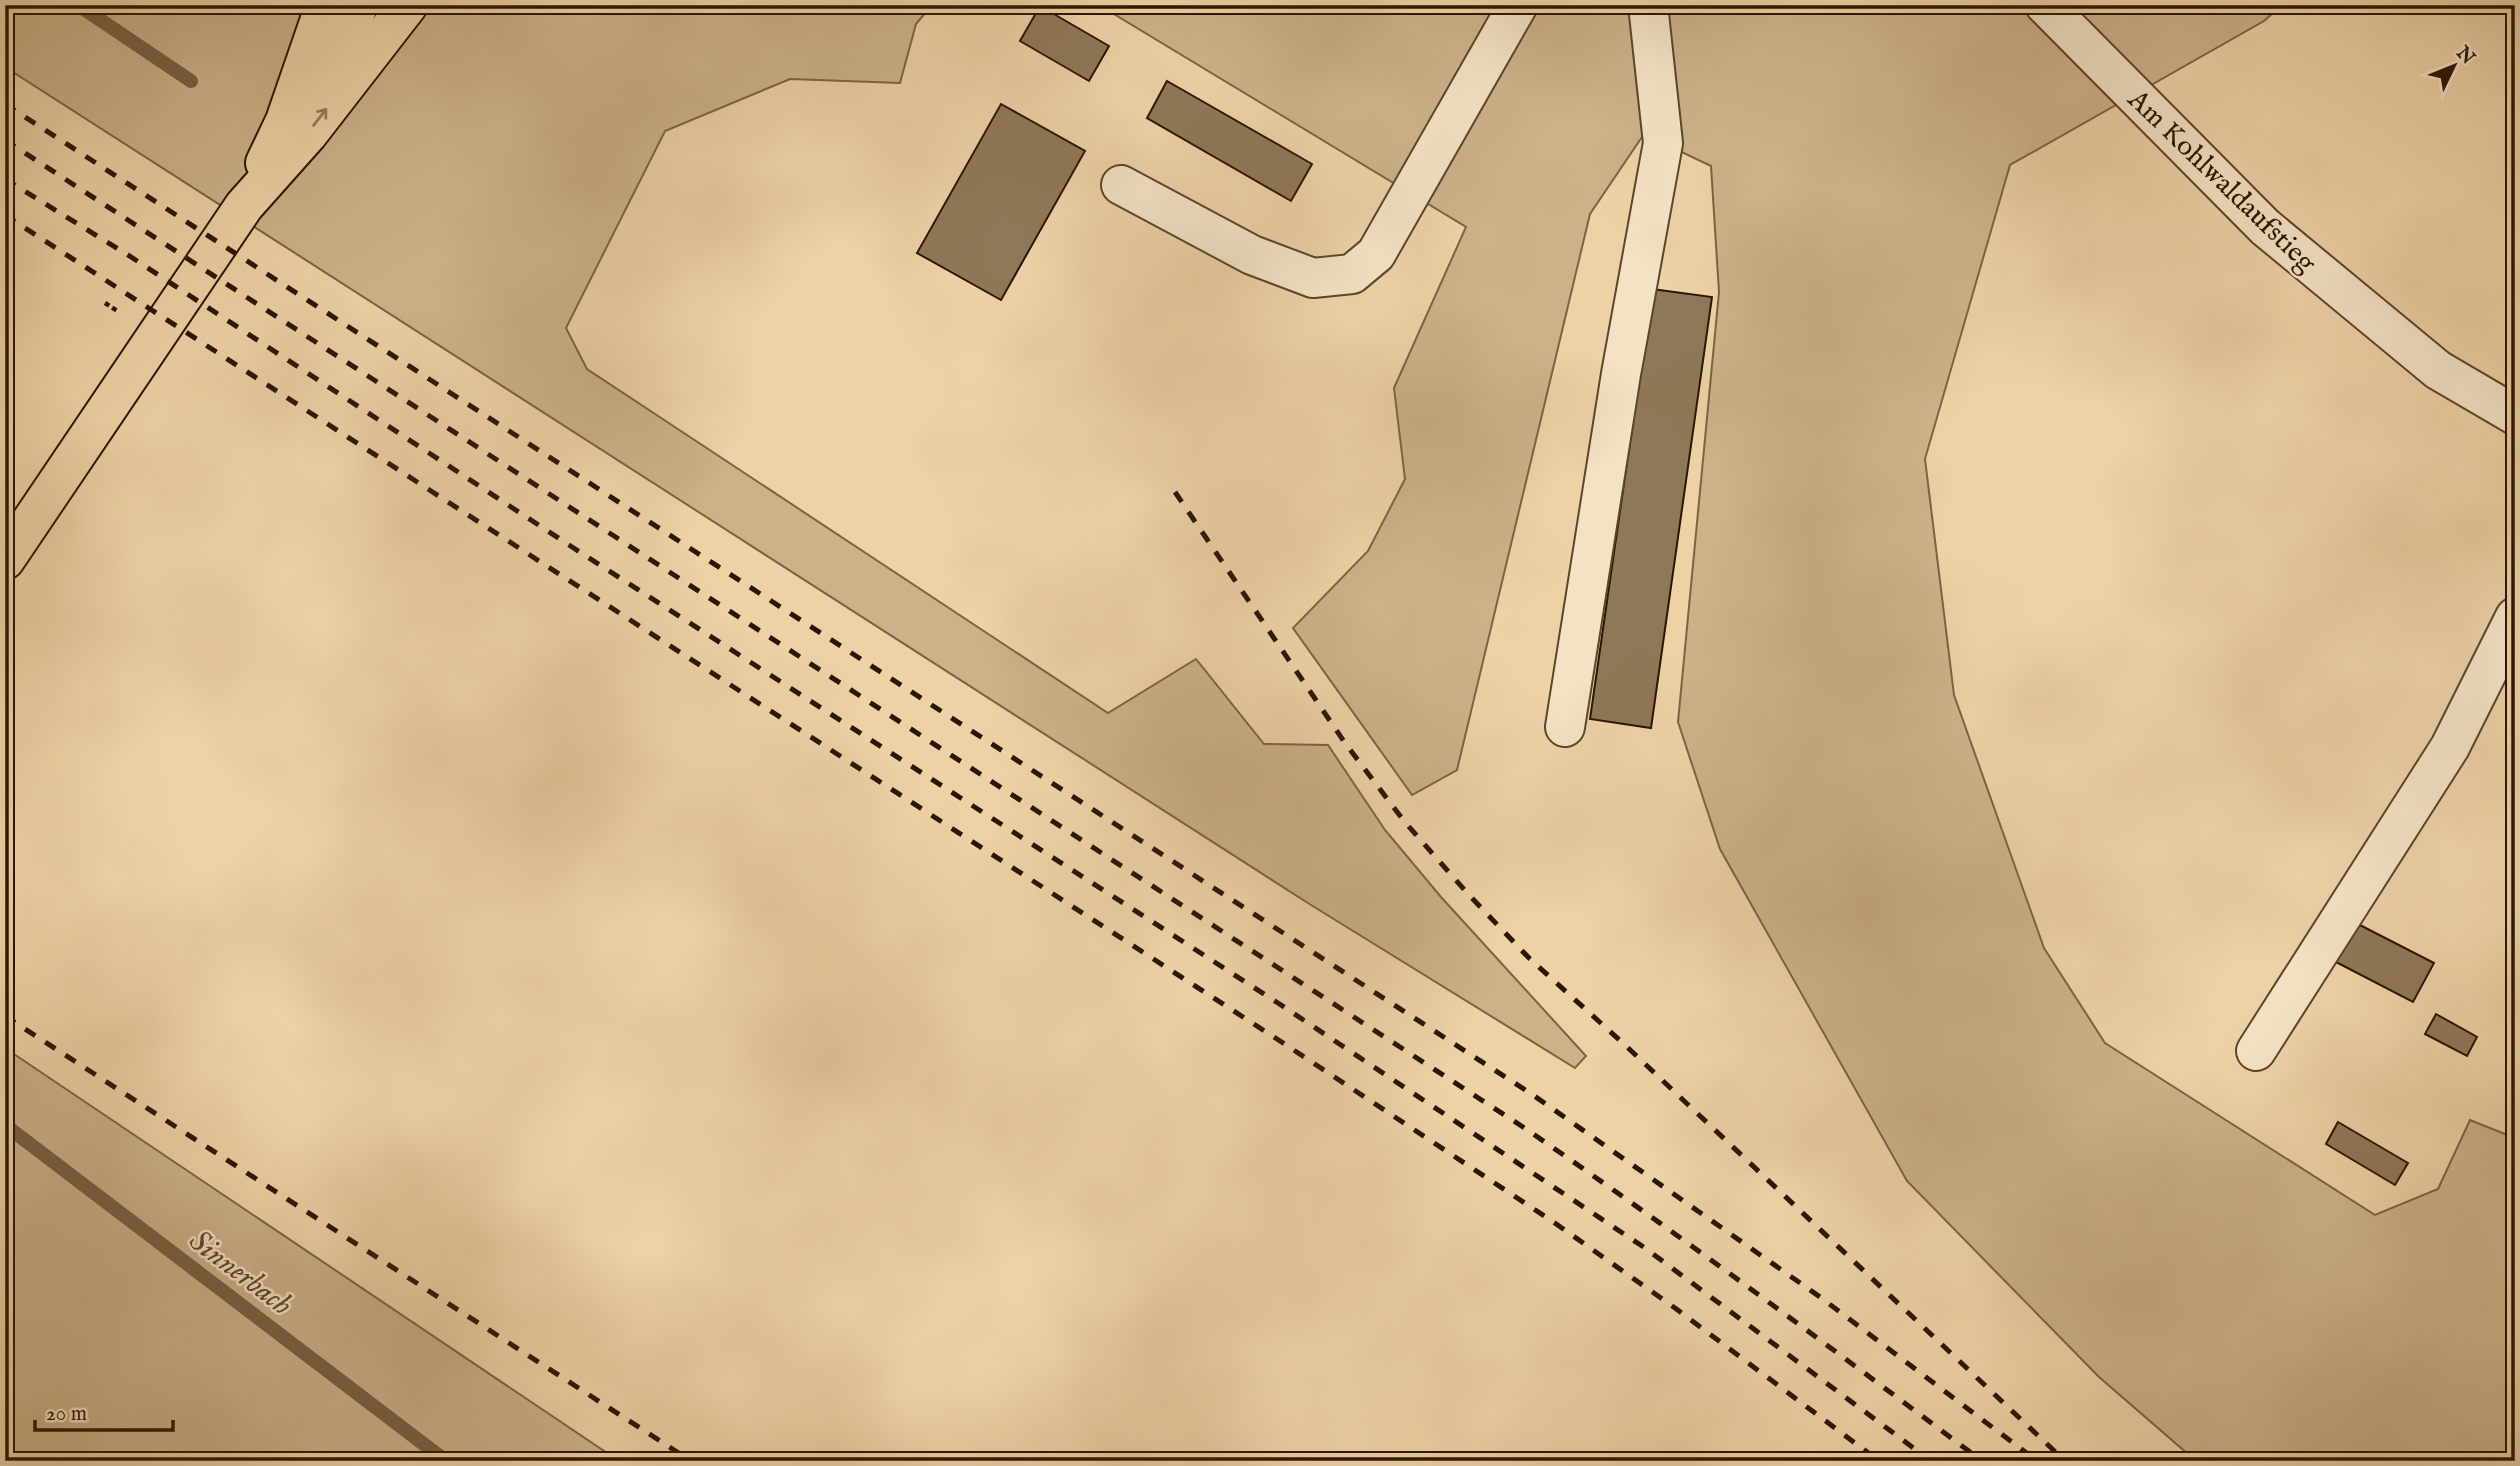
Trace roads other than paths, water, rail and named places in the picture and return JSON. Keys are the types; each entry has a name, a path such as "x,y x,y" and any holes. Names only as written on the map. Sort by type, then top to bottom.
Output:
{"main road":[{"path":"244,206 285,121 325,5"},
{"path":"285,121 330,59 359,5"},
{"path":"5,560 244,206 308,134 408,5"}],"street":[{"path":"1121,185 1252,256 1313,278 1352,274 1376,254 1518,5"},
{"path":"1565,727 1621,373 1663,143 1648,5"},
{"name":"Am Kohlwaldaufstieg","path":"2045,5 2265,227 2438,370 2515,415"},
{"path":"2256,1051 2450,747 2515,617"}],"waterway":[{"name":"Sinnerbach","path":"78,5 191,81"},
{"name":"Sinnerbach","path":"5,1125 446,1461"}],"railway":[{"path":"5,104 1533,1095 1820,1297 2037,1461"},
{"path":"5,140 1523,1127 1697,1250 1982,1461"},
{"path":"5,179 128,255 569,545 1278,1003 1645,1248 1931,1461"},
{"path":"5,215 1277,1039 1552,1221 1675,1308 1879,1461"},
{"path":"1175,492 1345,743 1404,821 1468,894 1530,959 1625,1045 2065,1461"},
{"path":"5,1016 691,1461"}]}
